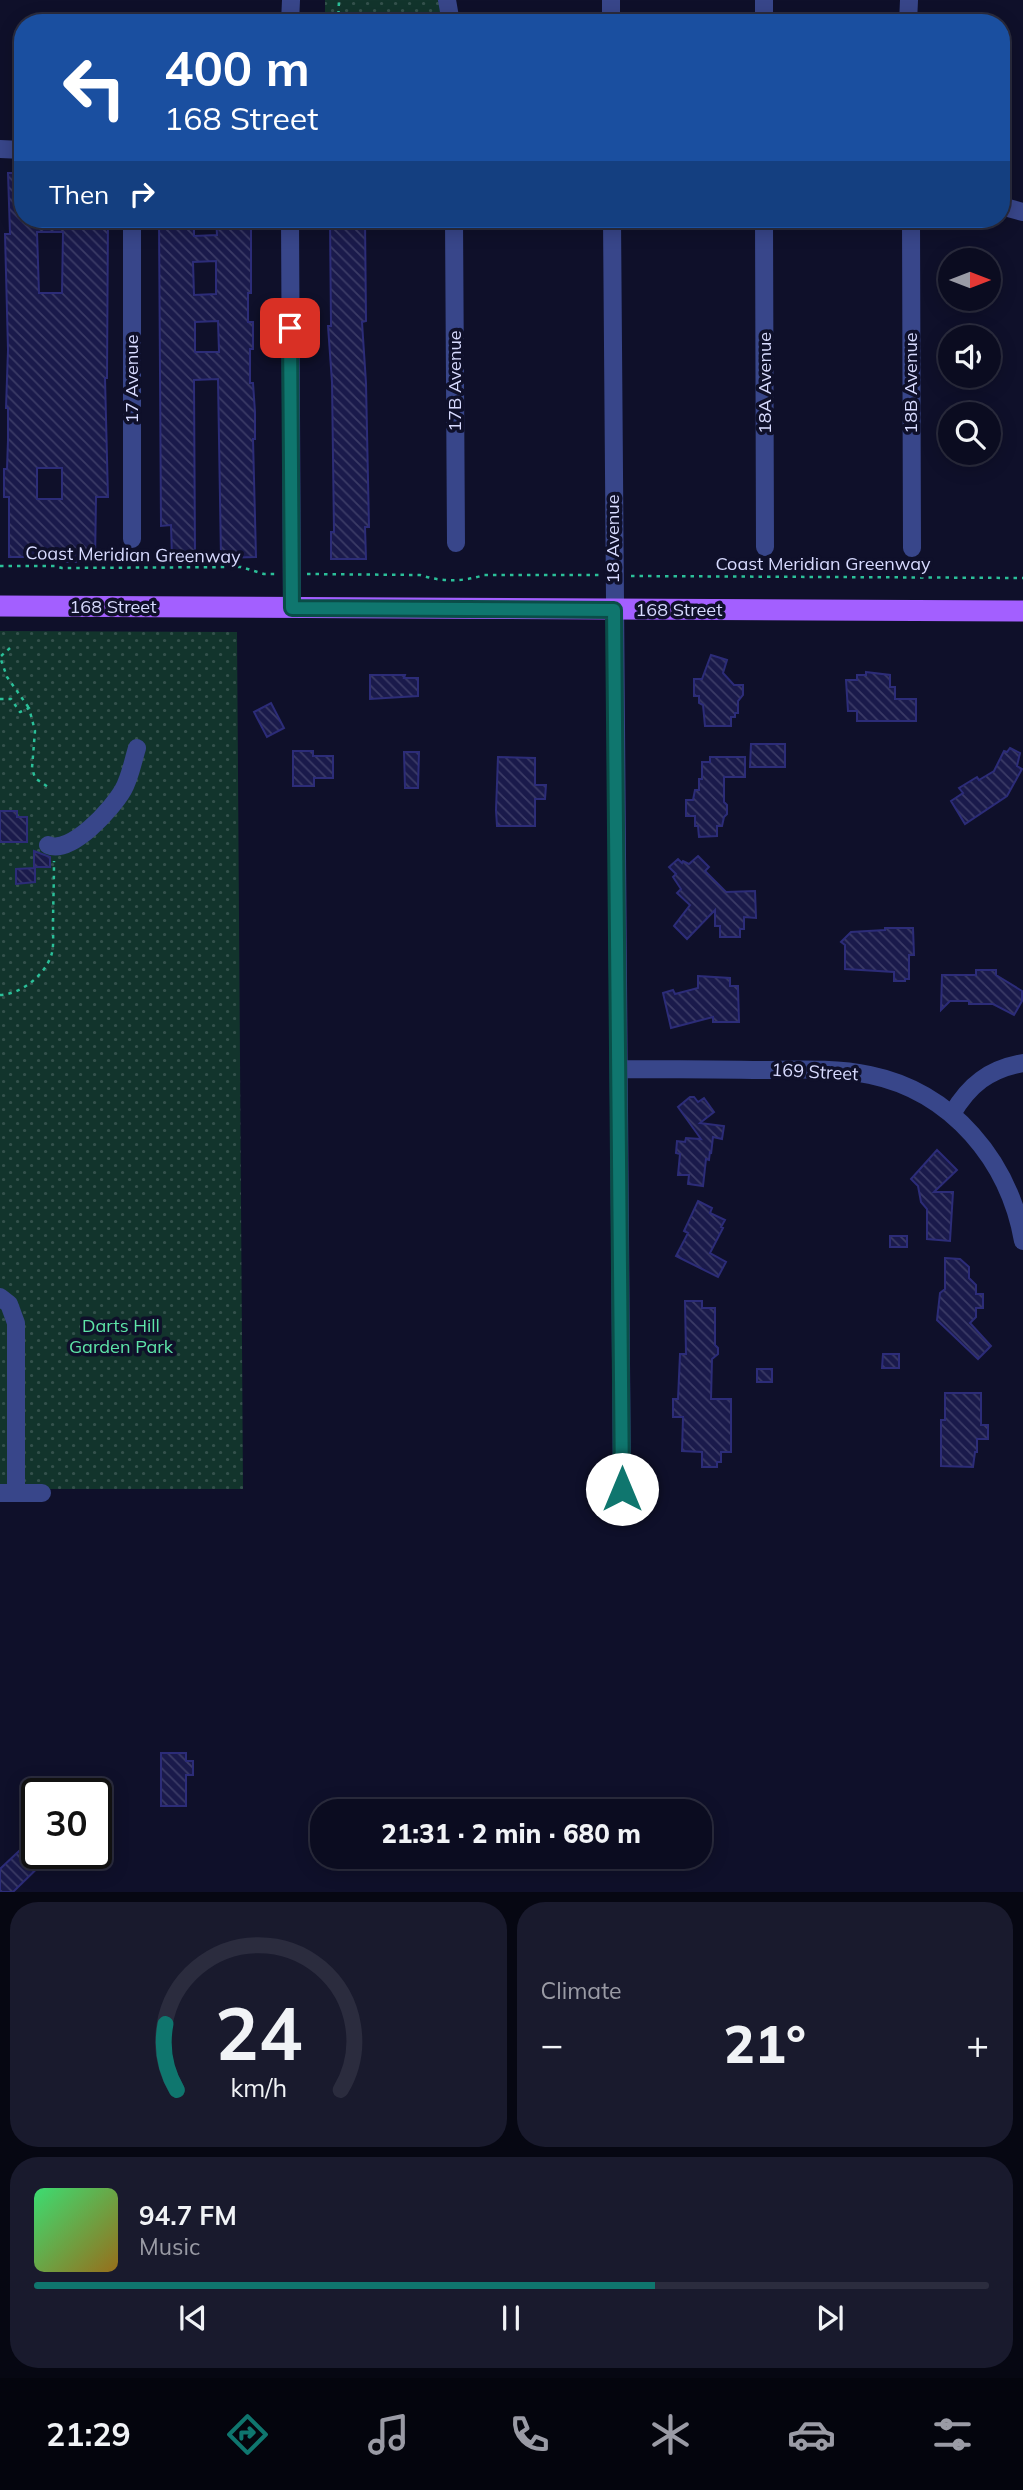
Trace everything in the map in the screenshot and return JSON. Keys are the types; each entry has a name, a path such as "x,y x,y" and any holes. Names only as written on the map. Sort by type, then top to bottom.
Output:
{"main road":[{"name":"168 Street","path":"0,606 1023,611"}],"street":[{"name":"17 Avenue","path":"132,228 132,539"},
{"path":"290,228 292,608"},
{"name":"17B Avenue","path":"454,228 456,542"},
{"name":"18 Avenue","path":"612,228 622,1489"},
{"name":"18A Avenue","path":"764,228 765,547"},
{"name":"18B Avenue","path":"911,228 912,548"},
{"path":"51,846 87,832 96,824 124,789 137,748"},
{"path":"952,1114 963,1095 981,1078 1004,1066 1023,1063"},
{"name":"169 Street","path":"619,1069 850,1071 894,1082 934,1101 952,1114 983,1145 1014,1202 1023,1241"},
{"path":"0,1297 9,1304 16,1323 8,1493 42,1493"}],"path":[{"name":"Coast Meridian Greenway","path":"0,566 241,567 264,574"},
{"path":"319,574 420,575 438,581 467,580 484,575 602,575"},
{"name":"Coast Meridian Greenway","path":"623,576 1023,578"},
{"path":"10,648 0,657 7,677 29,708 34,732 32,768 35,778 48,787"},
{"path":"0,699 11,699 20,712 29,708"},
{"path":"0,995 20,989 35,979 44,970 52,954 51,846"}],"green space":[{"path":"325,0 439,0 441,14 325,14"},
{"name":"Darts Hill Garden Park","path":"0,631 237,632 243,1489 0,1489"}],"building":[{"path":"8,173 14,173 14,228 108,228 105,378 108,497 96,497 95,562 61,562 61,557 9,557 9,497 4,497 8,440 5,234 10,234","holes":["37,232 63,232 62,293 39,293","37,468 62,468 62,499 37,499"]},
{"path":"159,228 194,228 194,236 217,235 217,228 251,228 248,322 253,322 250,383 253,383 255,412 253,439 256,557 221,558 218,379 194,380 195,557 172,558 171,525 161,526","holes":["216,261 216,294 194,295 193,262","218,321 219,352 195,352 195,322"]},
{"path":"330,228 365,228 366,321 362,322 369,527 365,527 366,559 331,559 331,532 334,532 332,382 328,326 331,326"},
{"path":"711,655 727,660 723,673 734,685 743,685 743,695 738,701 738,713 731,717 731,726 705,726 703,705 699,703 699,696 694,696 694,679 702,679"},
{"path":"866,672 890,675 890,687 895,687 895,699 916,699 916,721 857,721 857,711 848,711 846,680 857,680 857,675 866,675"},
{"path":"370,675 405,675 404,678 418,678 418,696 370,699"},
{"path":"271,703 284,728 267,737 254,712"},
{"path":"751,744 785,744 785,767 750,767"},
{"path":"1010,748 1020,753 1017,766 1022,769 1007,796 965,824 951,801 963,793 959,788 994,771 1004,751 1007,752"},
{"path":"293,751 313,751 313,756 333,756 333,778 314,778 314,786 293,786"},
{"path":"404,752 419,752 418,788 405,788"},
{"path":"498,757 535,758 535,785 546,785 545,799 535,799 535,826 497,826"},
{"path":"710,757 745,757 745,777 724,777 727,814 722,826 717,826 717,836 699,837 695,816 686,816 686,800 693,800 695,790 699,790 702,762 710,762"},
{"path":"0,811 17,811 17,817 27,817 27,842 0,842"},
{"path":"34,851 50,857 50,867 34,867"},
{"path":"698,856 709,867 705,871 726,892 755,891 756,918 744,917 744,929 740,929 740,937 720,937 720,926 715,926 715,910 687,939 674,926 690,905 677,893 681,889 673,877 676,874 669,867 678,859 689,864"},
{"path":"35,868 35,882 16,884 16,869"},
{"path":"913,928 914,955 909,955 909,979 894,981 894,972 845,969 845,945 841,942 851,932"},
{"path":"976,970 996,970 996,975 1022,991 1022,1001 1014,1015 993,1004 969,1004 969,1001 950,1001 941,1010 942,975 976,975"},
{"path":"698,976 730,978 730,986 738,986 739,1022 713,1022 713,1017 671,1028 663,993 673,990 675,994 698,988"},
{"path":"690,1097 694,1097 698,1102 704,1098 714,1112 700,1123 724,1126 722,1139 713,1137 711,1154 710,1151 709,1160 706,1159 703,1186 688,1184 689,1175 678,1175 680,1154 676,1153 677,1141 685,1142 686,1138 701,1139 678,1107"},
{"path":"937,1150 957,1170 934,1192 953,1192 950,1241 927,1239 927,1209 921,1202 918,1186 911,1179"},
{"path":"698,1201 712,1208 710,1213 725,1220 710,1253 726,1262 718,1277 676,1256 688,1233 684,1231"},
{"path":"890,1236 907,1236 907,1247 890,1247"},
{"path":"945,1258 960,1259 969,1267 969,1278 976,1285 976,1294 983,1294 983,1308 976,1308 976,1317 970,1323 991,1346 978,1359 937,1320 940,1293 945,1289"},
{"path":"685,1301 702,1301 702,1308 715,1308 715,1345 718,1354 712,1359 711,1399 731,1399 731,1452 721,1452 721,1462 717,1462 717,1467 702,1467 702,1452 682,1451 683,1417 673,1417 673,1399 678,1399 680,1354 686,1354"},
{"path":"883,1354 899,1354 899,1368 882,1368"},
{"path":"757,1369 772,1369 772,1382 757,1382"},
{"path":"945,1393 981,1393 981,1425 988,1425 988,1439 977,1439 973,1467 941,1466 941,1420 945,1420"},
{"path":"161,1753 186,1753 186,1761 193,1761 193,1775 186,1775 186,1806 161,1806"},
{"path":"21,1849 21,1869 37,1869 13,1892 0,1892 0,1869"}],"route":[{"path":"290,328 292,608 614,610 622,1489"}]}
